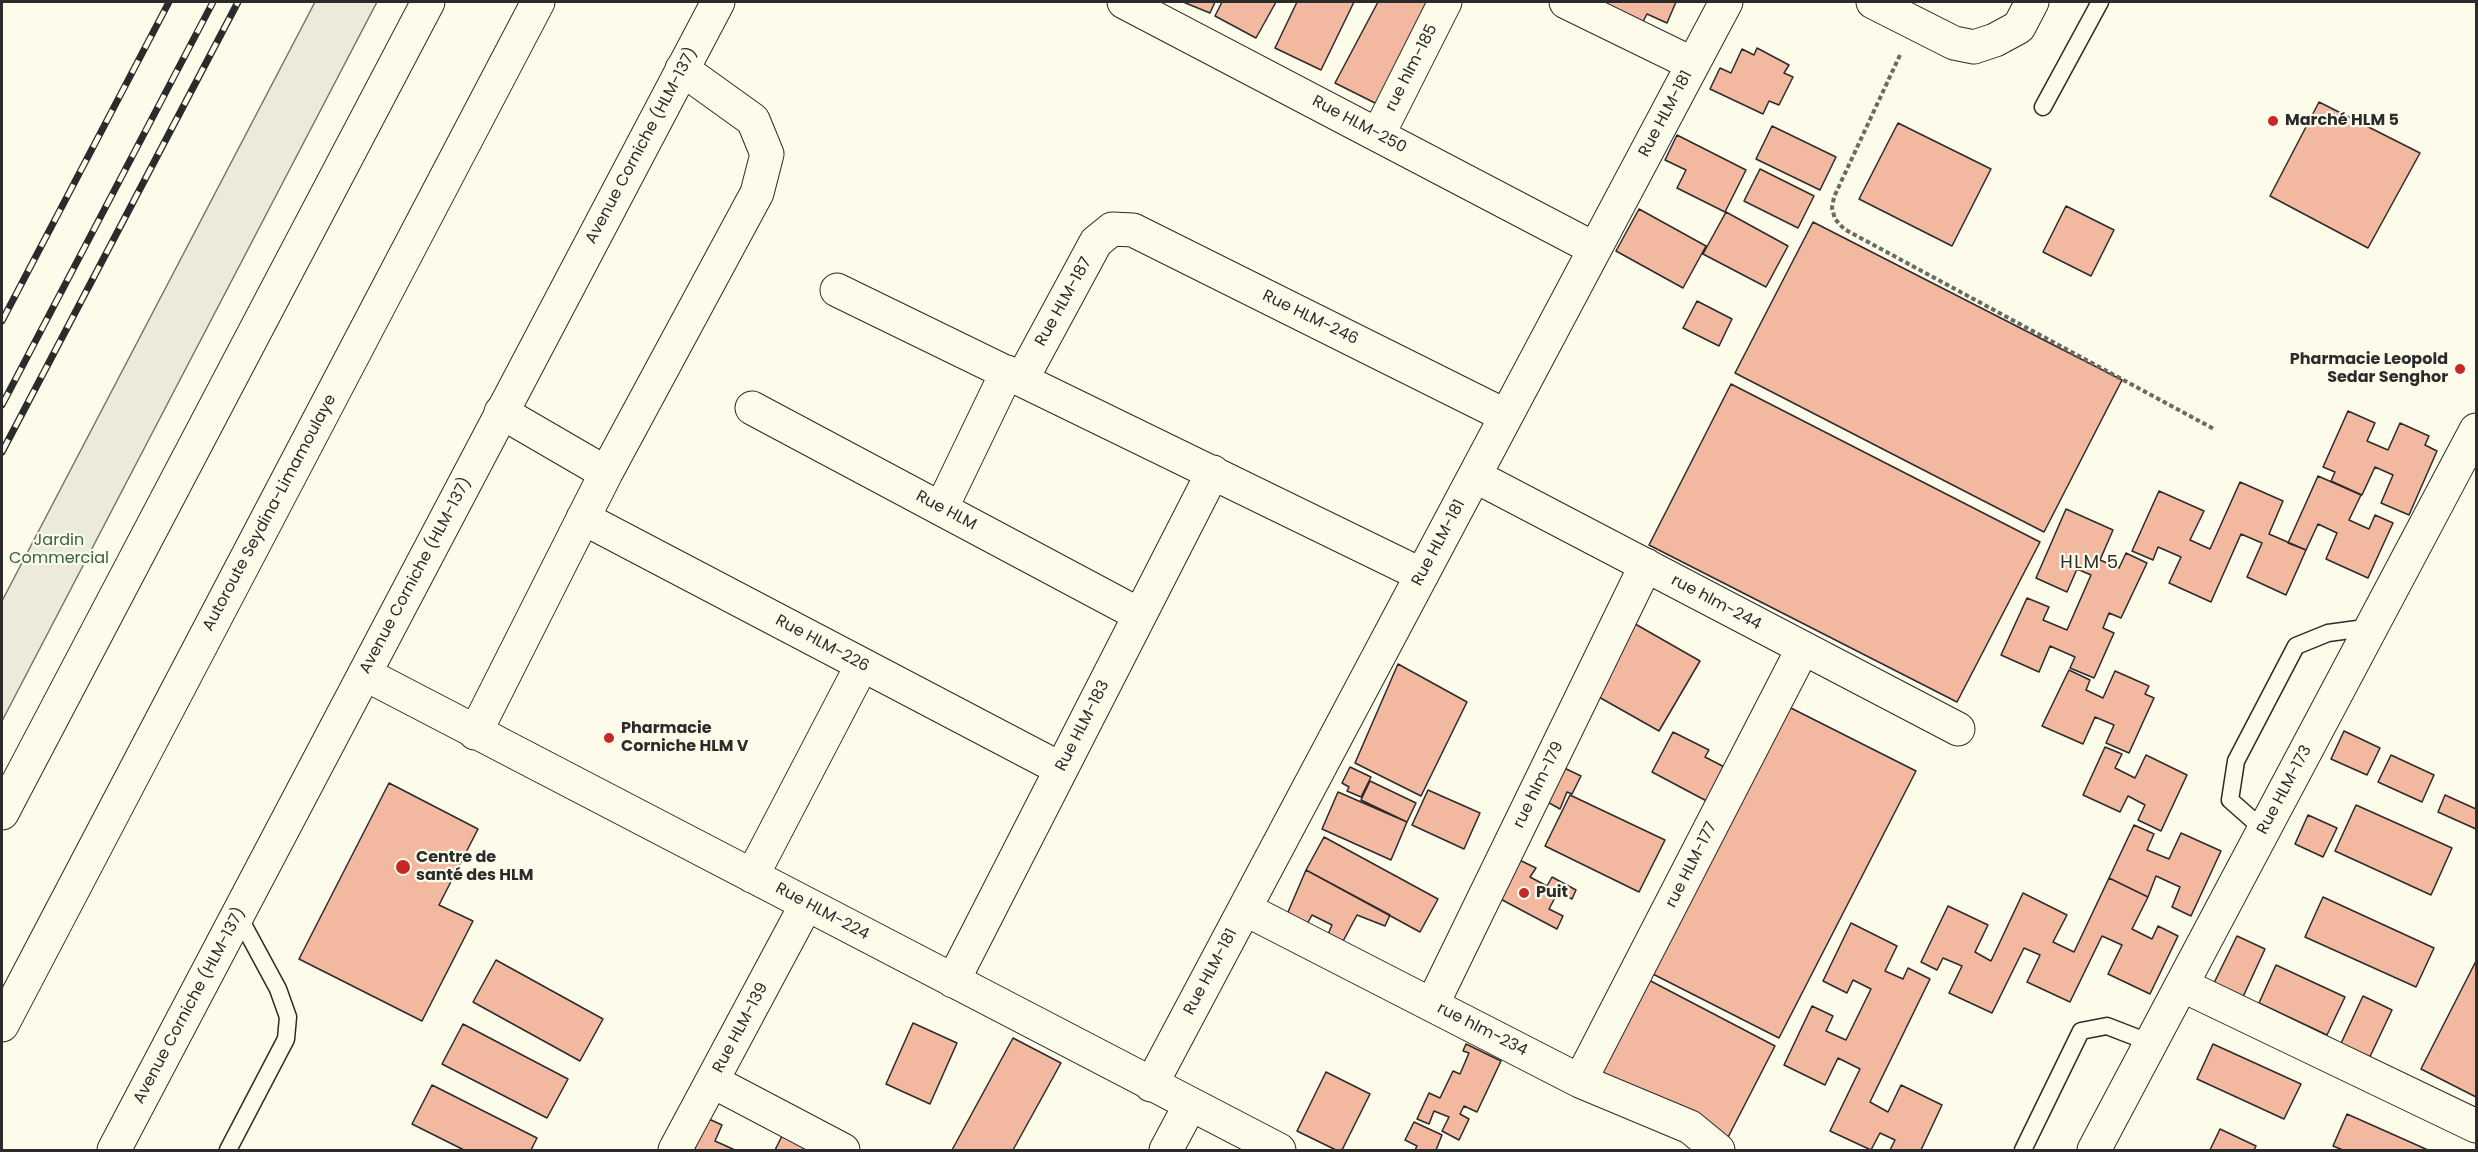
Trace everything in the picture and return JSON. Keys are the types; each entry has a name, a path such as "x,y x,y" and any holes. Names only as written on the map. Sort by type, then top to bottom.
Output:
{"main road":[{"path":"2,813 428,2"},
{"name":"Autoroute Seydina-Limamoulaye","path":"2,1025 538,2"},
{"name":"Avenue Corniche (HLM-137)","path":"114,1150 718,2"},
{"name":"Rue HLM-250","path":"1124,2 1594,249"},
{"name":"rue hlm-185","path":"1378,135 1445,2"},
{"path":"1566,2 1693,64"},
{"name":"Rue HLM-181","path":"1151,1085 1726,2"},
{"path":"1874,2 1954,43 1974,47 1995,40 2019,27 2032,2"},
{"path":"476,733 606,472 758,193 767,154 753,120 682,69"},
{"name":"Rue HLM-187","path":"941,509 1014,375 1096,242 1112,230"},
{"name":"Rue HLM-246","path":"1112,230 1133,230 1506,416"},
{"path":"837,290 1422,575"},
{"name":"Rue HLM","path":"752,408 1140,615"},
{"path":"501,412 606,472"},
{"name":"Rue HLM-173","path":"2094,1150 2476,430"},
{"name":"Rue HLM-183","path":"953,981 1213,472"},
{"name":"rue hlm-244","path":"1474,476 1958,729"},
{"name":"Rue HLM-226","path":"583,518 1061,769"},
{"name":"rue hlm-179","path":"1432,1005 1646,565"},
{"name":"rue HLM-177","path":"1580,1081 1803,648"},
{"path":"752,876 862,664"},
{"name":"Rue HLM-224","path":"364,674 1279,1150"},
{"name":"Rue HLM-139","path":"675,1150 806,904"},
{"name":"rue hlm-234","path":"1245,909 1580,1081 1690,1127 1718,1150"},
{"path":"2182,985 2476,1126"},
{"path":"712,1081 843,1150"},
{"path":"1166,1150 1191,1105"}],"lane":[{"path":"2043,107 2100,2"},
{"path":"2264,830 2230,800 2236,761 2296,646 2328,633 2372,627"},
{"path":"228,1150 286,1039 288,1017 278,989 238,915"},
{"path":"2023,1150 2081,1031 2107,1026 2151,1043"}],"path":[{"path":"1915,23 1834,197 1832,208 1835,219 1844,229 2214,429"}],"green space":[{"name":"Jardin Commercial","path":"315,2 377,2 2,721 2,601"}],"building":[{"path":"1183,2 1215,2 1210,13"},
{"path":"1222,2 1276,2 1256,38 1215,16"},
{"path":"1297,2 1354,2 1321,70 1275,48"},
{"path":"1378,2 1433,2 1379,105 1335,83"},
{"path":"1595,2 1676,2 1667,23 1647,14 1638,31"},
{"path":"1757,48 1789,65 1784,73 1793,77 1779,105 1769,101 1763,114 1710,89 1720,68 1731,73 1742,49 1754,55"},
{"path":"2319,102 2420,153 2368,248 2270,196"},
{"path":"1898,123 1991,169 1952,246 1859,199"},
{"path":"1772,126 1836,157 1820,190 1756,159"},
{"path":"1677,135 1746,170 1725,212 1677,188 1686,170 1665,160"},
{"path":"1760,169 1814,196 1798,228 1744,201"},
{"path":"2066,206 2114,230 2091,276 2043,252"},
{"path":"1639,209 1706,246 1683,288 1616,251"},
{"path":"1726,212 1788,246 1766,287 1703,254"},
{"path":"1813,222 2122,380 2044,532 1735,373"},
{"path":"1697,301 1732,319 1719,346 1683,328"},
{"path":"1731,384 2040,542 1957,702 1649,545"},
{"path":"2348,411 2375,423 2367,441 2388,450 2400,423 2429,436 2425,445 2437,451 2409,515 2381,503 2393,475 2375,467 2362,495 2331,481 2335,472 2323,467"},
{"path":"2318,476 2361,495 2349,520 2369,529 2375,515 2393,523 2368,578 2326,559 2337,533 2318,524 2306,550 2288,543"},
{"path":"2240,482 2283,501 2269,534 2306,550 2286,595 2247,577 2262,543 2241,534 2211,602 2169,583 2181,557 2158,547 2153,560 2132,551 2159,491 2204,511 2190,540 2210,549"},
{"path":"2066,509 2113,530 2100,560 2119,568 2126,553 2147,563 2121,618 2109,613 2103,628 2114,633 2094,678 2070,668 2075,657 2050,646 2039,672 2001,655 2027,598 2049,607 2043,620 2067,630 2091,575 2077,569 2067,592 2036,578"},
{"path":"1630,621 1700,661 1659,731 1590,692"},
{"path":"1398,664 1467,702 1421,796 1355,763"},
{"path":"2069,670 2090,680 2086,690 2103,698 2115,671 2149,686 2145,694 2154,698 2129,753 2106,743 2114,725 2095,717 2083,744 2042,726"},
{"path":"1781,703 1916,771 1779,1038 1645,970"},
{"path":"2344,731 2380,748 2367,775 2331,759"},
{"path":"1673,732 1709,750 1705,757 1734,772 1716,806 1652,772"},
{"path":"2105,747 2122,754 2115,768 2135,778 2146,755 2187,775 2161,831 2138,820 2145,805 2128,796 2120,812 2083,795"},
{"path":"2391,755 2434,775 2422,802 2378,782"},
{"path":"1560,766 1581,776 1572,794 1567,792 1560,809 1544,800"},
{"path":"1350,767 1371,777 1361,797 1347,791 1349,787 1342,783"},
{"path":"1370,781 1416,803 1407,822 1361,800"},
{"name":"Centre de santé des HLM","path":"389,783 478,829 439,905 473,921 422,1021 299,959"},
{"path":"1428,790 1480,813 1464,849 1412,825"},
{"path":"1338,792 1407,822 1391,860 1322,829"},
{"path":"1570,795 1665,840 1639,892 1545,846"},
{"path":"2445,795 2476,809 2476,829 2438,812"},
{"path":"2356,805 2452,848 2431,895 2335,851"},
{"path":"2308,815 2337,828 2323,857 2295,844"},
{"path":"2134,825 2154,834 2147,850 2169,859 2181,833 2221,851 2191,916 2172,907 2180,887 2156,876 2148,897 2109,878"},
{"path":"1324,837 1438,899 1420,932 1306,870"},
{"name":"Puit","path":"1509,855 1536,868 1530,877 1547,886 1552,877 1576,890 1572,899 1558,892 1549,909 1563,916 1557,929 1491,894"},
{"path":"1306,870 1390,915 1385,926 1357,915 1341,945 1326,939 1332,925 1312,915 1306,926 1285,919"},
{"path":"2109,878 2148,897 2132,929 2152,939 2158,926 2178,936 2150,994 2108,974 2122,945 2102,936 2070,1002 2027,982 2040,955 2024,948 1992,1013 1949,993 1962,966 1943,958 1937,970 1921,962 1948,906 1988,925 1975,952 1991,961 2023,893 2067,915 2053,942 2074,952"},
{"path":"2323,897 2434,948 2416,987 2305,937"},
{"path":"1851,923 1897,946 1885,971 1903,979 1908,968 1930,979 1870,1102 1888,1112 1901,1085 1942,1105 1921,1150 1890,1150 1895,1140 1880,1133 1871,1150 1830,1131 1860,1069 1838,1058 1825,1085 1784,1065 1812,1006 1833,1016 1826,1031 1846,1040 1871,989 1853,980 1847,993 1823,981"},
{"path":"2237,936 2265,949 2242,999 2213,985"},
{"path":"496,960 603,1019 580,1061 473,1002"},
{"path":"2476,961 2476,1097 2421,1069"},
{"path":"2276,965 2345,997 2327,1035 2259,1003"},
{"path":"1643,977 1775,1046 1724,1145 1591,1076"},
{"path":"2363,996 2392,1010 2366,1065 2337,1052"},
{"path":"913,1023 957,1043 930,1104 886,1084"},
{"path":"463,1024 568,1079 547,1118 442,1064"},
{"path":"1013,1038 1061,1063 1013,1150 952,1150"},
{"path":"1466,1044 1501,1061 1477,1112 1464,1106 1460,1114 1469,1119 1459,1140 1442,1131 1449,1117 1434,1111 1429,1124 1417,1119 1429,1093 1440,1098 1453,1071 1460,1074 1469,1053 1463,1051"},
{"path":"2213,1044 2301,1084 2284,1119 2197,1079"},
{"path":"1326,1072 1370,1094 1342,1150 1336,1150 1297,1131"},
{"path":"432,1085 537,1138 531,1150 464,1150 412,1124"},
{"path":"2347,1114 2428,1150 2343,1150 2333,1146"},
{"path":"709,1119 722,1125 715,1141 735,1150 694,1150"},
{"path":"1414,1122 1442,1135 1436,1150 1415,1150 1417,1146 1405,1140"},
{"path":"2220,1129 2256,1146 2254,1150 2210,1150"},
{"path":"784,1132 823,1150 775,1150"}],"railway":[{"path":"2,321 169,2"},
{"path":"2,405 213,2"},
{"path":"2,452 238,2"}],"place":[{"name":"Marché HLM 5","path":"2273,121"},
{"name":"Pharmacie Leopold Sedar Senghor","path":"2460,369"},
{"name":"Pharmacie Corniche HLM V","path":"609,738"},
{"name":"Centre de santé des HLM","path":"403,867"},
{"name":"Puit","path":"1524,893"}],"district":[{"name":"HLM 5","path":"2090,563"}]}
